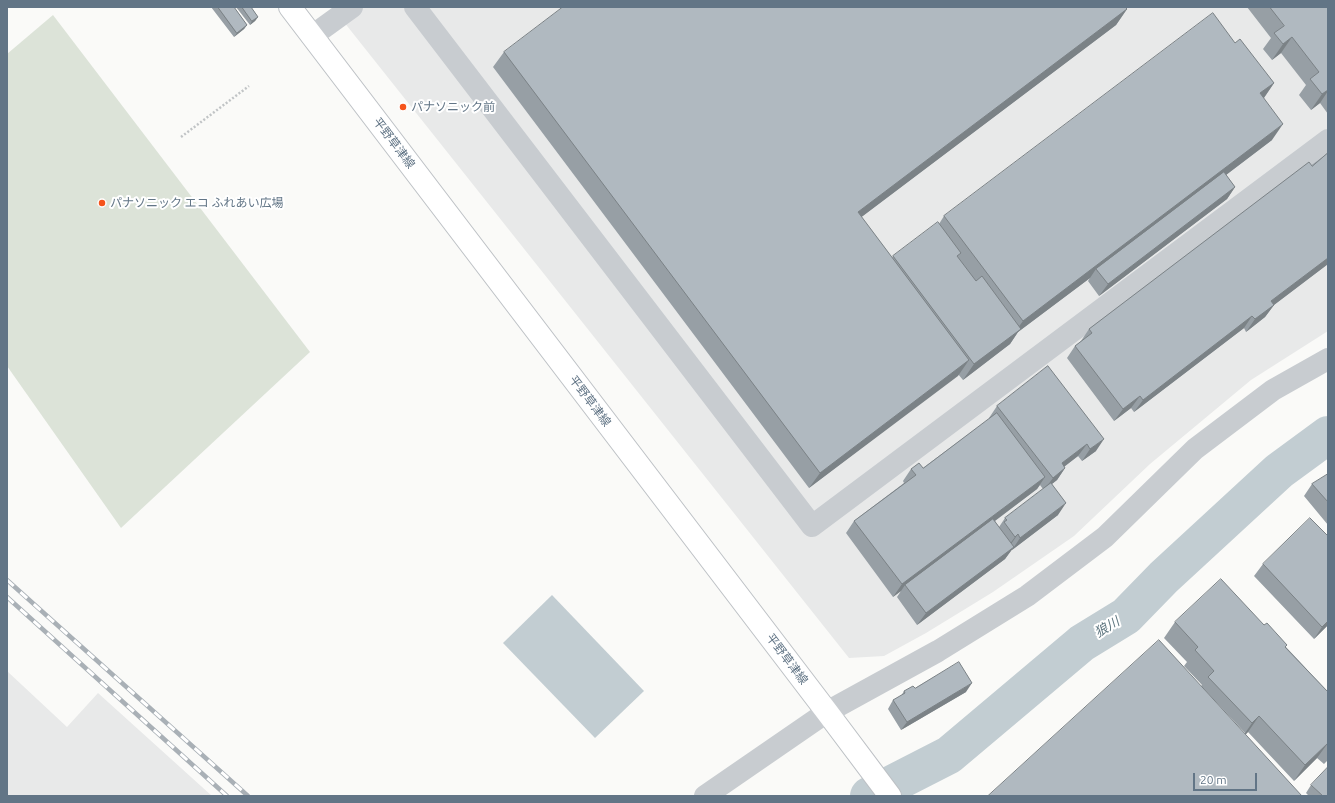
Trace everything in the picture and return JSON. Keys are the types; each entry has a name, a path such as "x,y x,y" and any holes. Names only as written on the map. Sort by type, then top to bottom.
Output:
{"main road":[{"name":"平野草津線","path":"290,7 890,796"}],"street":[{"path":"312,36 352,7"},
{"path":"415,7 812,526 1328,140"},
{"path":"705,796 827,712 938,651 1027,596 1105,537 1195,449 1273,390 1328,359"}],"path":[{"path":"180,138 249,86"}],"shaded area":[{"path":"332,7 1328,7 1328,331 1251,380 1150,464 1074,536 993,592 926,633 884,656 849,658"},
{"name":"パナソニック エコ ふれあい広場","path":"53,15 310,352 121,528 7,366 7,54"},
{"path":"552,595 644,691 595,738 503,643"},
{"path":"7,671 67,727 98,693 212,796 7,796"}],"building":[{"path":"218,7 234,7 247,25 237,33"},
{"path":"242,7 251,7 258,17 252,21"},
{"path":"563,7 1125,7 1127,9 858,212 969,360 820,473 504,52"},
{"path":"1270,7 1328,7 1328,90 1322,94 1310,79 1319,72 1292,37 1283,44 1274,33 1284,26"},
{"path":"1213,13 1235,43 1240,39 1274,83 1260,93 1283,124 1023,321 944,216"},
{"path":"1328,153 1328,258 1271,301 1274,305 1255,319 1252,316 1143,400 1140,396 1123,409 1075,346 1092,333 1089,329 1309,162 1312,166"},
{"path":"1224,172 1235,187 1108,284 1096,269"},
{"path":"938,222 961,253 957,256 976,281 982,276 1021,329 974,364 893,256"},
{"path":"1048,366 1104,439 1090,449 1087,444 1062,463 1065,468 1053,478 997,406"},
{"path":"997,413 1045,477 902,584 854,521 916,475 911,469 919,463 923,468"},
{"path":"1328,474 1328,502 1312,484"},
{"path":"1051,483 1066,503 1020,538 1018,534 1015,537 1004,522 1007,520 1005,518"},
{"path":"1310,518 1328,536 1328,621 1322,627 1263,564"},
{"path":"993,519 1014,547 926,613 905,585"},
{"path":"1221,579 1264,625 1267,623 1287,645 1285,647 1328,692 1328,743 1305,765 1259,716 1252,723 1208,677 1214,671 1195,650 1198,647 1175,622"},
{"path":"1159,640 1302,796 988,796"},
{"path":"959,662 972,683 907,722 893,700 905,693 904,691 913,686 915,688"},
{"path":"1328,767 1328,796 1323,796 1311,785"}],"waterway":[{"name":"狼川","path":"869,796 949,755 1082,643 1126,616 1164,577 1279,471 1328,435"}],"railway":[{"path":"7,580 248,796"},
{"path":"7,597 227,796"}],"place":[{"name":"パナソニック前","path":"403,107"},
{"name":"パナソニック エコ ふれあい広場","path":"102,203"}]}
